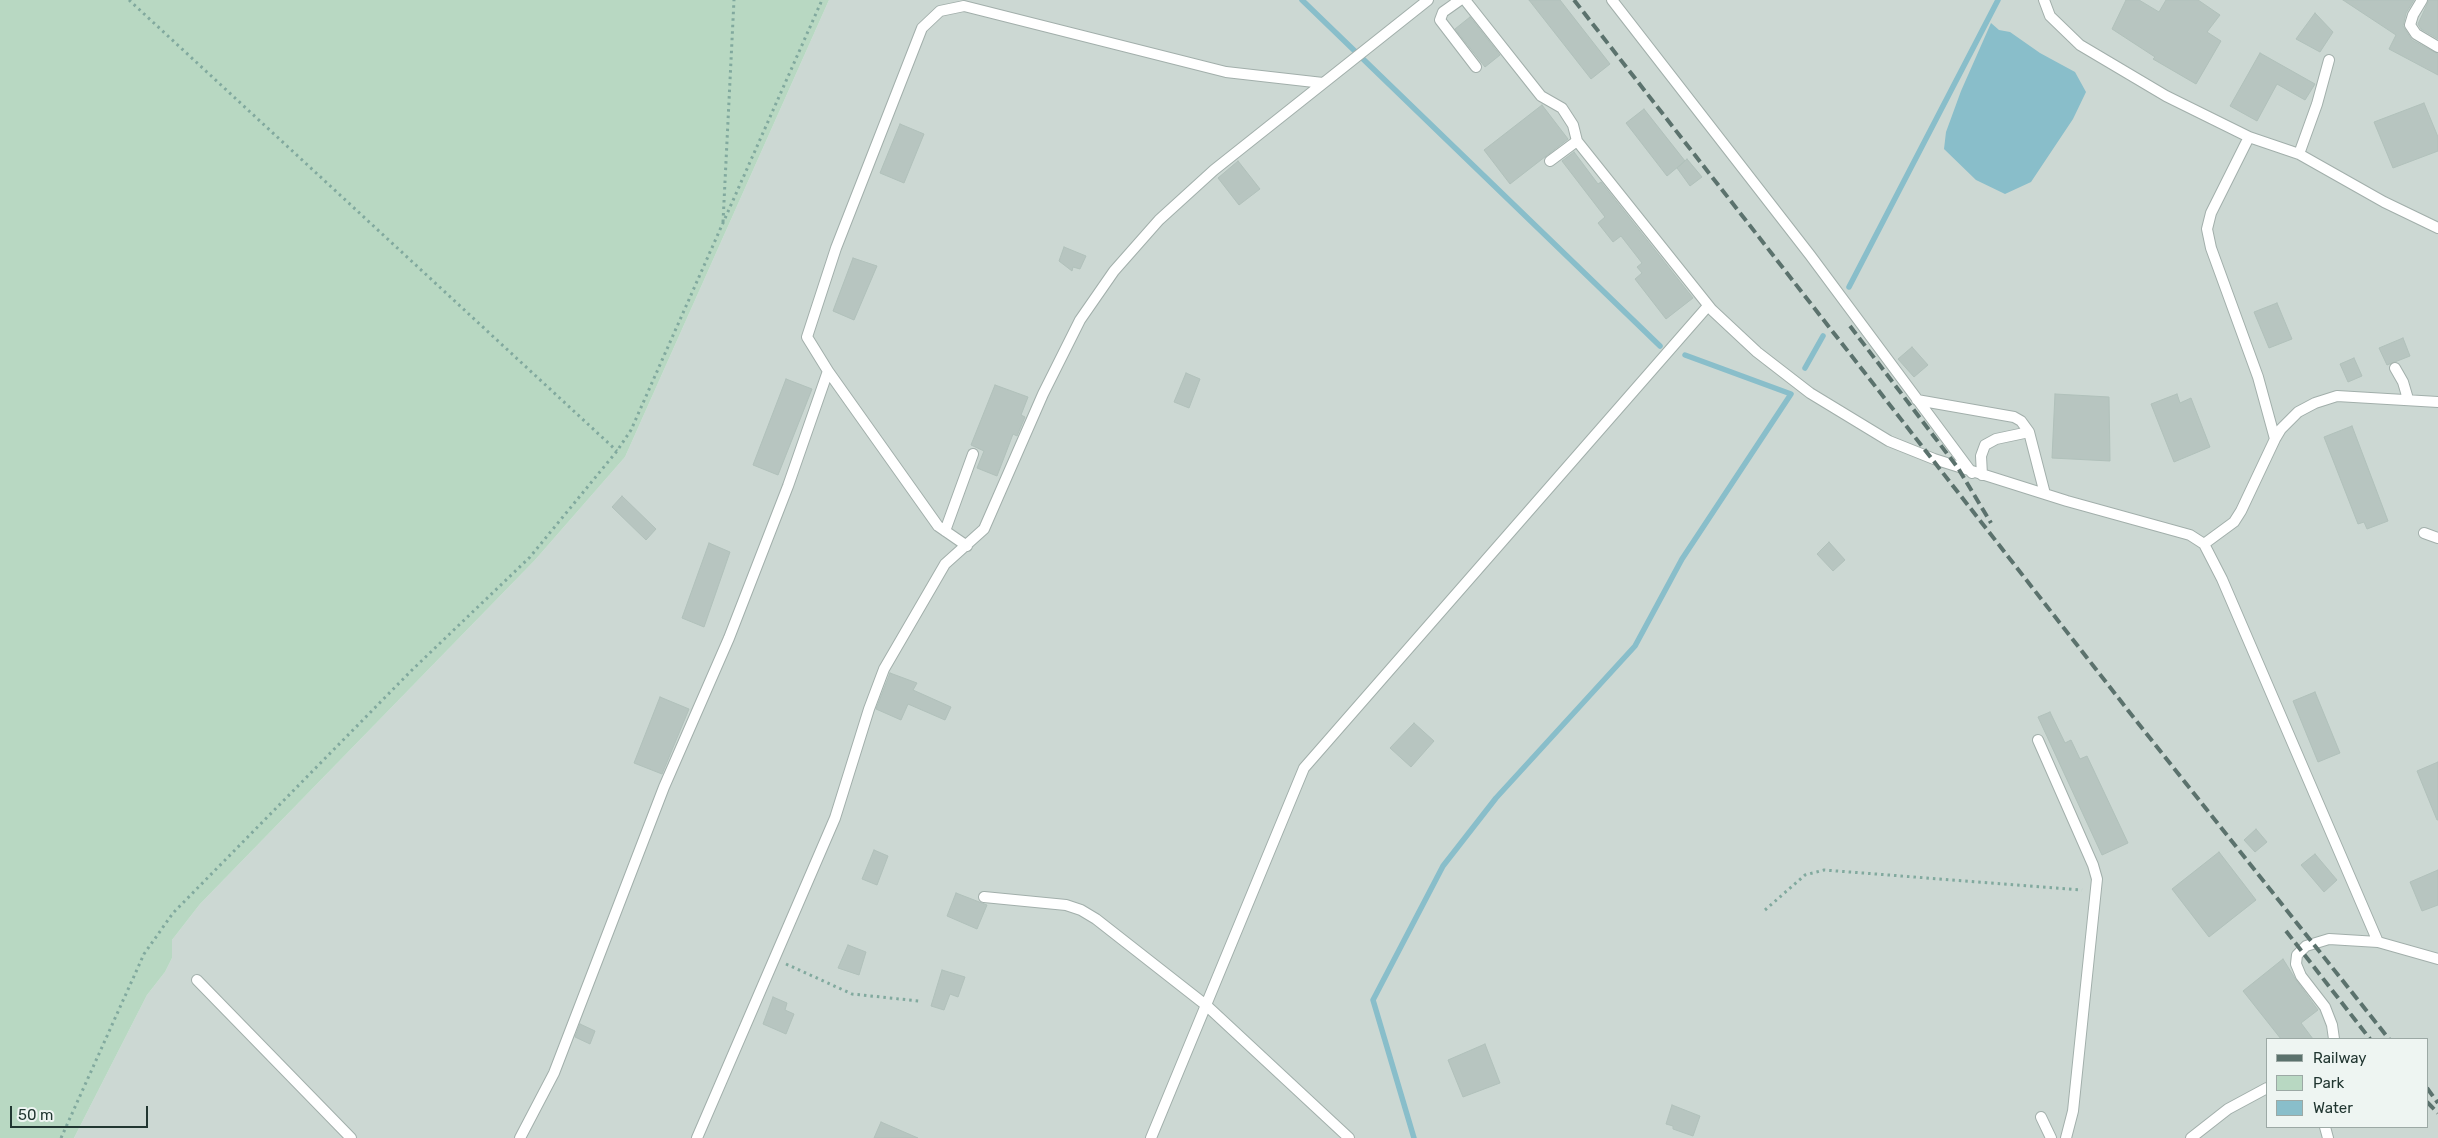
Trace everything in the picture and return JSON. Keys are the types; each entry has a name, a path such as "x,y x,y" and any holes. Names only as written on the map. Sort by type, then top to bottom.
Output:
{"lane":[{"path":"697,1138 835,818 869,709 884,669 945,564 984,529 1043,394 1080,320 1114,271 1159,220 1214,170 1428,0"},
{"path":"1460,0 1444,12 1440,20 1476,67"},
{"path":"1466,0 1541,96 1562,108 1573,125 1576,141 1708,306 1758,352 1810,393 1854,422 1889,440 1982,476 2190,535 2204,544 2222,579 2378,942"},
{"path":"1612,0 1810,255 1972,472"},
{"path":"2044,0 2054,20 2069,36 2085,48 2166,96 2249,137 2299,154 2384,202 2438,228"},
{"path":"2422,0 2413,15 2410,25 2416,34 2438,47"},
{"path":"967,546 938,526 828,371 807,337 836,248 922,28 940,11 964,6 1226,72 1323,83"},
{"path":"2299,154 2317,104 2329,60"},
{"path":"2249,137 2211,213 2207,229 2211,248 2258,377 2275,439"},
{"path":"1550,161 1576,141"},
{"path":"1151,1138 1207,1006 1299,778 1312,758 1708,306"},
{"path":"2395,368 2403,382 2408,399"},
{"path":"520,1138 554,1073 664,787 729,638 788,486 828,371"},
{"path":"2204,544 2227,528 2242,511 2275,439 2281,429 2298,412 2330,398 2350,396 2438,402"},
{"path":"1917,400 2014,417 2021,420 2029,432 2045,494"},
{"path":"1982,476 1981,456 1985,445 1996,439 2029,432"},
{"path":"945,531 973,454"},
{"path":"2424,533 2438,538"},
{"path":"2038,740 2093,865 2097,879 2073,1111 2066,1138"},
{"path":"984,897 1066,905 1081,910 1207,1006 1349,1138"},
{"path":"2334,1038 2326,1007 2298,970 2296,964 2297,955 2306,946 2318,941 2378,942 2438,959"},
{"path":"197,980 351,1138"},
{"path":"2191,1138 2237,1104 2266,1089"},
{"path":"2040,1117 2051,1138"}],"path":[{"path":"129,0 617,451"},
{"path":"722,226 734,0"},
{"path":"61,1138 144,954 173,913 412,670 530,557 617,451 631,430 822,0"},
{"path":"1765,910 1805,875 1824,870 2097,891"},
{"path":"773,958 852,994 919,1001"}],"shaded area":[{"path":"829,0 2438,0 2438,1138 74,1138 147,995 165,972 172,958 172,940 200,904 535,560 625,457"}],"green space":[{"path":"0,0 829,0 625,457 535,560 200,904 172,940 172,958 165,972 147,995 74,1138 0,1138"}],"water":[{"path":"1991,23 1999,30 2010,32 2040,53 2075,72 2086,92 2073,119 2031,182 2005,194 1976,180 1944,149 1946,132 1961,91"}],"building":[{"path":"1529,0 1560,0 1610,64 1591,79"},
{"path":"2126,0 2139,0 2159,12 2166,0 2198,0 2220,15 2207,32 2221,41 2196,84 2153,59 2155,57 2112,29"},
{"path":"2343,0 2414,0 2406,13 2403,26 2412,40 2438,54 2438,75 2389,49 2396,35"},
{"path":"2429,0 2438,0 2438,39 2421,29 2418,24"},
{"path":"2315,13 2333,32 2320,52 2296,39"},
{"path":"1470,17 1500,55 1485,67 1455,29"},
{"path":"2260,53 2315,84 2305,100 2277,84 2257,121 2230,106"},
{"path":"2424,103 2438,137 2438,151 2393,168 2374,122"},
{"path":"1542,105 1568,139 1510,184 1484,150"},
{"path":"1644,109 1685,161 1667,176 1626,123"},
{"path":"900,124 924,134 904,183 880,173"},
{"path":"1574,152 1598,184 1601,182 1693,298 1666,319 1635,279 1642,273 1637,267 1642,263 1621,236 1613,242 1598,223 1605,217 1562,161"},
{"path":"1687,159 1702,177 1690,186 1677,168"},
{"path":"1238,161 1260,189 1239,205 1218,178"},
{"path":"1064,247 1086,256 1080,269 1073,267 1072,271 1059,261"},
{"path":"853,258 877,266 854,320 833,311"},
{"path":"2277,303 2292,339 2269,348 2254,312"},
{"path":"2403,338 2410,356 2387,365 2379,348"},
{"path":"1912,347 1928,365 1914,377 1898,359"},
{"path":"2354,358 2362,376 2348,382 2340,364"},
{"path":"1186,373 1200,379 1189,408 1174,402"},
{"path":"786,379 812,389 778,475 753,465"},
{"path":"995,385 1028,397 1021,415 1025,417 1017,436 1013,434 997,476 977,468 984,451 971,445"},
{"path":"2055,394 2109,397 2110,461 2052,458"},
{"path":"2177,394 2180,403 2191,398 2210,447 2174,462 2151,404"},
{"path":"2352,426 2388,521 2367,529 2364,522 2358,524 2324,437"},
{"path":"622,496 656,529 646,540 612,507"},
{"path":"1829,542 1845,560 1833,571 1817,554"},
{"path":"709,543 730,552 704,627 682,618"},
{"path":"890,673 917,683 913,690 951,707 945,720 908,704 901,720 876,709"},
{"path":"2315,692 2340,753 2318,762 2293,701"},
{"path":"660,697 689,709 662,774 634,763"},
{"path":"2050,712 2065,743 2071,740 2080,759 2087,756 2128,843 2102,855 2038,717"},
{"path":"1414,723 1434,741 1411,767 1390,748"},
{"path":"2438,762 2438,820 2437,820 2417,771"},
{"path":"2256,829 2267,842 2255,852 2244,840"},
{"path":"874,850 888,856 877,885 862,879"},
{"path":"2219,852 2256,900 2209,937 2172,889"},
{"path":"2315,854 2337,880 2324,892 2301,865"},
{"path":"2438,870 2438,905 2422,911 2410,882"},
{"path":"956,893 987,905 977,929 947,916"},
{"path":"848,945 866,952 859,975 838,968"},
{"path":"2283,959 2318,1010 2301,1023 2312,1038 2280,1038 2243,991"},
{"path":"942,970 965,977 958,997 950,994 944,1010 931,1006"},
{"path":"773,997 787,1003 785,1010 794,1014 786,1034 763,1024"},
{"path":"580,1024 595,1031 590,1044 575,1037"},
{"path":"1485,1044 1500,1083 1463,1097 1448,1060"},
{"path":"1672,1105 1700,1116 1693,1136 1673,1129 1673,1126 1666,1124"},
{"path":"881,1122 918,1138 874,1138"}],"waterway":[{"path":"1302,0 1660,346"},
{"path":"1849,287 1998,0"},
{"path":"1805,368 1823,336"},
{"path":"1414,1138 1373,1000 1443,866 1496,798 1635,646 1682,559 1791,394 1685,355"}],"railway":[{"path":"1574,0 2134,718 2388,1038"},
{"path":"1850,326 1958,468 1991,523"},
{"path":"2286,931 2369,1038"},
{"path":"2428,1089 2438,1103"},
{"path":"2428,1103 2438,1113"}]}
